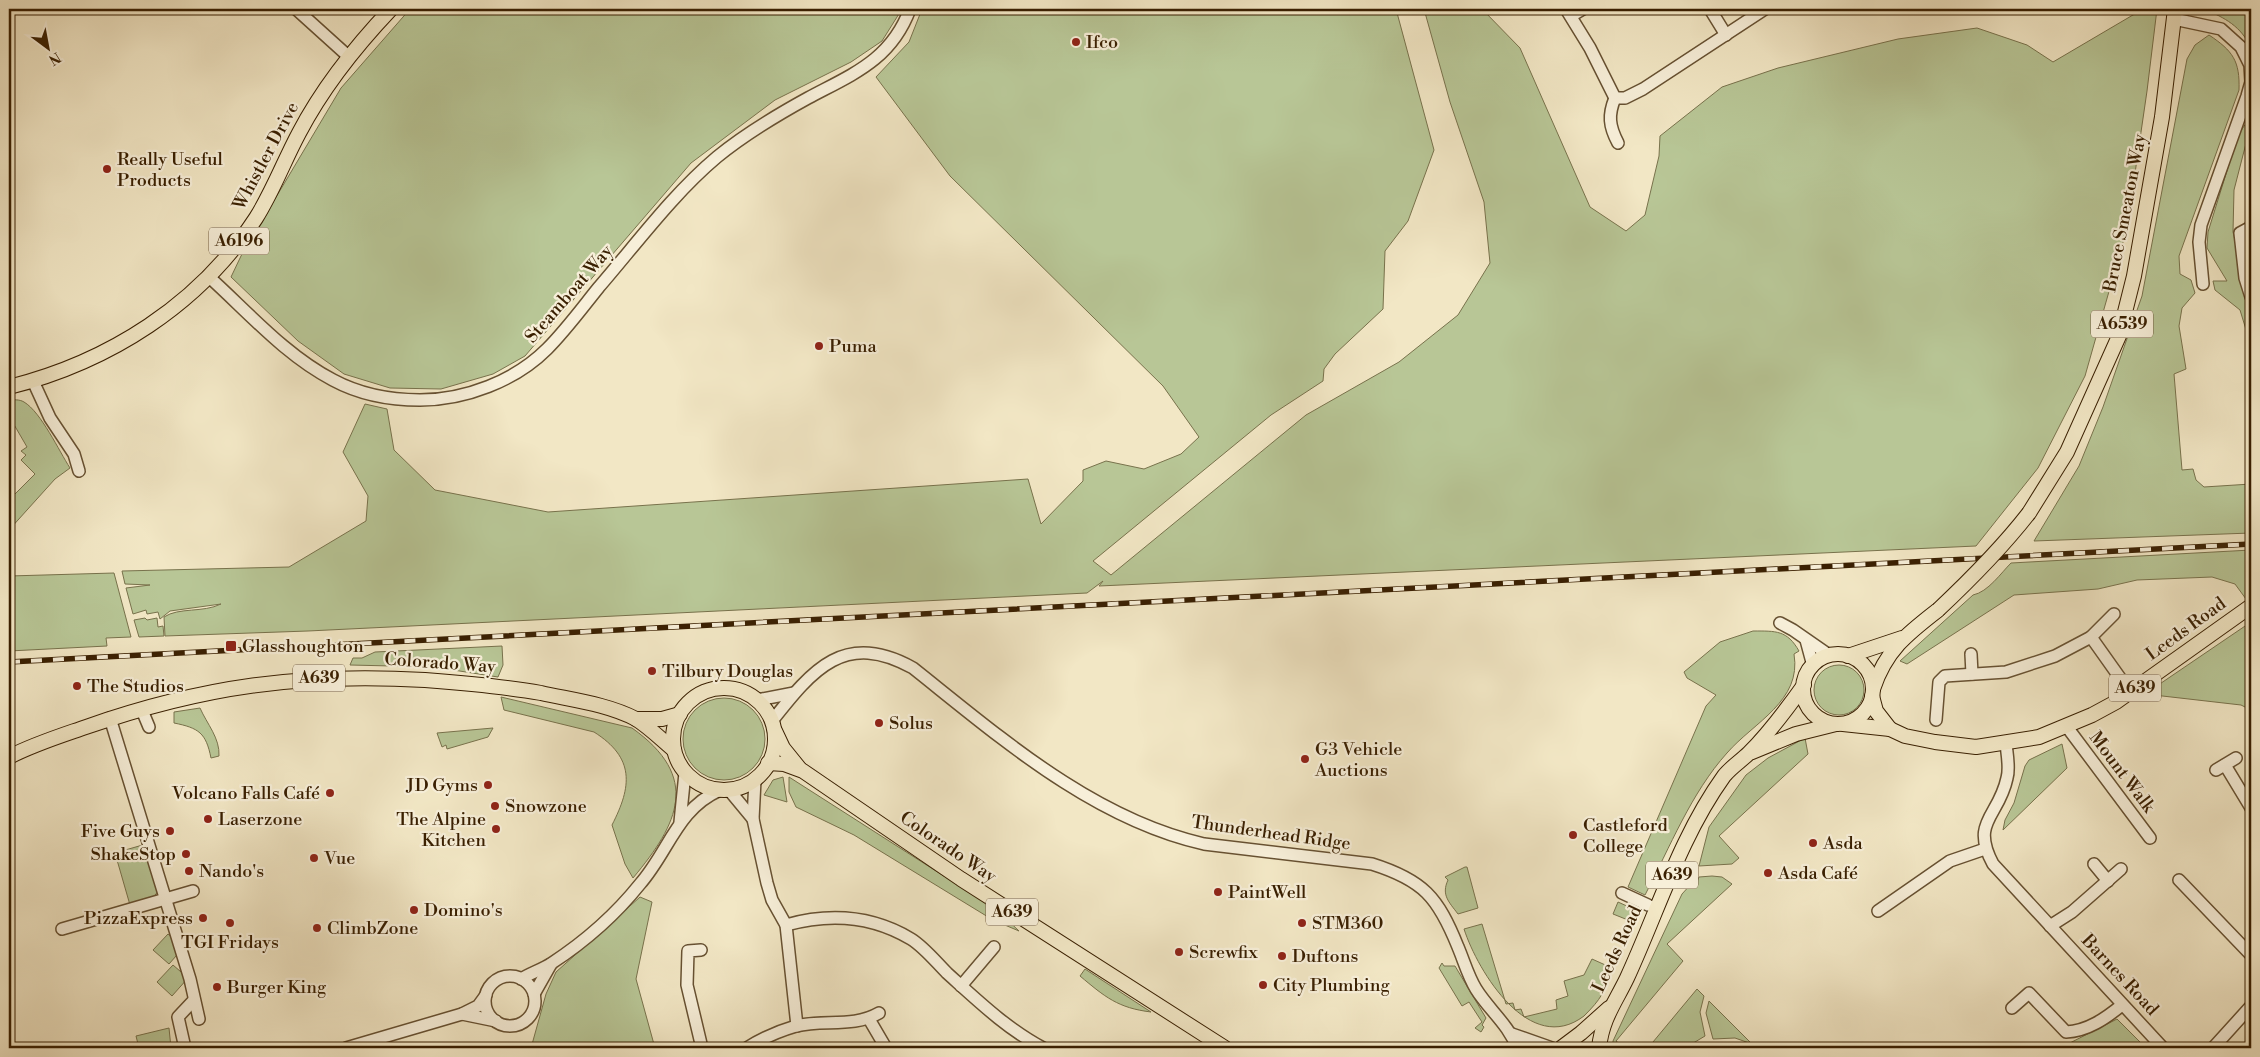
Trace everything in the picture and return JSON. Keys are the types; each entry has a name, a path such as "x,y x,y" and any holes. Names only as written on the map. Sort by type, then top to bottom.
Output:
{"main road":[{"name":"Whistler Drive","path":"9,387 78,366 116,347 154,323 183,300 208,276 229,254 255,219 275,185 311,111 348,56 391,9"},
{"name":"Bruce Smeaton Way","path":"1873,692 1880,670 1902,638 1938,610 1984,566 2006,542 2029,512 2067,452 2119,336 2134,276 2146,210 2162,116 2174,14"},
{"name":"Leeds Road","path":"1804,685 1807,704 1816,716 1839,724 1890,730 1905,736 1935,742 1976,747 2006,744 2039,737 2092,715 2130,692 2251,606"},
{"name":"Bruce Smeaton Way","path":"1848,656 1902,638"},
{"path":"1813,666 1829,656 1848,656 1858,661 1867,669 1876,711 1890,730"},
{"name":"A639","path":"1749,753 1784,714 1804,685 1806,677 1813,666"},
{"name":"Colorado Way","path":"9,757 29,747 110,718 171,700 246,685 307,679 370,677 476,684 522,690 594,704 636,719 674,750"},
{"name":"A639","path":"680,714 695,698 715,689 737,690 757,700 773,725"},
{"name":"A639","path":"1749,753 1796,734 1855,720 1869,706 1873,692"},
{"path":"674,750 674,730 680,714"},
{"name":"Colorado Way","path":"636,719 662,719 680,714"},
{"path":"724,790 744,786 755,780 768,763 773,754 773,725"},
{"name":"Colorado Way","path":"773,725 783,748 802,772"},
{"name":"A639","path":"674,750 685,772 704,786 724,790"},
{"name":"Leeds Road","path":"1610,1008 1626,980 1700,812 1726,774 1749,753"},
{"name":"Colorado Way","path":"768,763 784,764 802,772 969,884 1225,1048"},
{"name":"A639","path":"1561,1048 1581,1034 1610,1008"},
{"name":"A639","path":"1599,1048 1600,1037 1610,1008"},
{"path":"1556,1048 1573,1048"}],"street":[{"path":"296,9 348,56"},
{"name":"Steamboat Way","path":"208,276 277,340 308,365 334,381 363,392 409,400 430,400 458,396 487,387 508,377 546,350 652,224 718,156 762,124 857,72 873,61 896,38 910,9"},
{"path":"1583,9 1569,12 1615,98 1609,118 1610,126 1618,142"},
{"path":"1710,9 1726,36"},
{"path":"1615,98 1625,98 1643,89 1765,9"},
{"name":"Bruce Smeaton Way","path":"2174,14 2221,29 2241,47 2250,65 2249,97 2201,225 2199,242 2203,284"},
{"path":"2251,227 2240,234 2245,278 2251,297"},
{"path":"33,381 50,418 74,454 79,471"},
{"path":"1936,720 1939,682 1945,676 2006,672 2055,656 2091,637 2114,614"},
{"path":"1780,623 1805,638 1829,656"},
{"path":"2091,637 2130,692"},
{"path":"1805,638 1811,653 1813,666"},
{"name":"Thunderhead Ridge","path":"773,725 794,693 824,667 841,656 860,652 878,653 896,659 913,668 1038,763 1087,796 1132,821 1183,839 1204,844 1372,864 1397,872 1415,882 1432,897 1445,915 1476,989 1494,1014 1512,1034 1517,1048"},
{"path":"1971,654 1972,674"},
{"path":"757,700 794,693"},
{"path":"144,715 150,728"},
{"path":"110,718 190,979 199,1018"},
{"name":"Mount Walk","path":"2066,727 2150,838"},
{"path":"1878,911 1950,861 1986,849 1984,830 1999,802 2008,776 2006,744"},
{"path":"2236,758 2221,767 2251,808"},
{"path":"680,822 685,772"},
{"path":"755,780 753,819 766,883 772,900 786,925 797,1026"},
{"path":"521,978 551,964 611,916 641,884 680,822 695,804 705,796 724,790 753,819"},
{"name":"Barnes Road","path":"1986,849 1994,864 2163,1048"},
{"path":"2094,864 2108,881"},
{"path":"2050,926 2072,912 2121,869"},
{"path":"2179,880 2251,955"},
{"path":"62,929 193,891"},
{"path":"1622,893 1648,905"},
{"path":"786,925 809,919 843,917 862,919 880,924 912,939 1025,1044 1043,1048"},
{"path":"961,986 994,947"},
{"path":"701,950 688,951 687,985 702,1048"},
{"path":"462,1014 514,1026 525,1021 533,1010 534,994 551,964"},
{"path":"346,1048 462,1014 478,1006 497,980 507,976 521,978 528,984 534,994"},
{"path":"2012,1008 2029,993 2066,1032 2074,1032 2096,1023 2122,1005"},
{"path":"486,995 487,1009 496,1021"},
{"path":"185,1048 178,1017 194,1000"},
{"path":"2213,1048 2251,1006"},
{"path":"747,1048 757,1041 797,1026 849,1022 874,1016 886,1048"},
{"name":"Thunderhead Ridge","path":"1512,1034 1552,1048"}],"green space":[{"path":"410,9 902,9 882,41 851,62 775,100 691,163 525,356 493,374 441,389 390,388 344,374 298,341 231,277 241,256 341,88"},
{"path":"922,9 1396,9 1434,150 1408,221 1385,251 1383,309 1335,354 1324,369 1323,381 1271,415 1093,561 1111,575 1306,415 1399,362 1458,315 1490,263 1484,202 1450,102 1424,9 1482,9 1520,48 1590,207 1626,231 1645,215 1659,156 1660,136 1722,87 1778,68 1898,39 1977,28 2027,45 2053,62 2138,12 2138,9 2157,9 2127,228 2085,376 2038,468 1976,546 1099,586 1103,581 1087,593 308,631 165,636 164,617 177,612 214,607 221,604 170,611 160,619 158,612 147,614 146,610 133,614 126,588 150,585 125,584 122,571 289,567 366,521 368,496 343,452 365,404 387,409 394,450 435,490 548,512 1028,479 1041,524 1083,481 1083,470 1106,461 1144,469 1181,454 1199,437 1163,386 950,176 876,77 909,42"},
{"path":"2204,9 2238,9 2251,19 2251,48 2237,28"},
{"path":"2209,35 2224,46 2233,58 2238,71 2239,90 2179,256 2180,274 2191,280 2195,293 2182,308 2179,326 2186,369 2174,374 2182,470 2193,469 2196,480 2204,487 2251,484 2251,533 2034,541 2079,466 2103,407 2142,296 2187,59 2195,45"},
{"path":"2251,116 2251,124 2234,190 2233,232 2251,307 2251,346 2240,310 2215,290 2213,281 2227,281 2207,248 2208,232 2238,135"},
{"path":"9,400 24,402 37,414 70,468 55,479 9,530 9,500 35,474 21,460 26,455 21,451 27,447 9,416"},
{"path":"2251,550 2251,596 2246,599 2235,584 2212,577 2137,580 2098,589 2014,595 1907,664 1900,661 1973,595 1989,586 2011,563"},
{"path":"114,573 131,637 106,638 107,646 9,651 9,576"},
{"path":"145,618 147,620 157,618 158,627 163,626 164,636 139,637 134,620"},
{"path":"2251,622 2251,710 2241,705 2145,694"},
{"path":"1753,631 1780,633 1795,644 1799,651 1794,654 1795,670 1791,685 1774,710 1738,742 1714,769 1682,821 1645,895 1628,887 1706,706 1716,695 1687,678 1684,672 1720,642"},
{"path":"502,646 503,665 498,677 434,667 350,665 353,658 362,658 375,652"},
{"path":"1834,665 1844,665 1857,672 1864,685 1864,695 1857,708 1844,715 1834,715 1825,711 1818,704 1814,695 1814,685 1818,676 1825,669"},
{"path":"501,697 632,728 654,746 668,764 675,782 676,801 671,819 662,838 633,878 625,864 612,825 619,811 626,785 623,763 617,752 594,732 504,710"},
{"path":"724,698 740,701 753,710 762,723 765,739 762,755 753,768 740,777 724,780 708,777 695,768 686,755 683,739 686,723 695,710 708,701"},
{"path":"200,708 215,737 219,756 211,758 207,743 200,733 190,727 174,723 174,712"},
{"path":"493,728 488,737 447,749 446,745 442,747 437,733"},
{"path":"1805,738 1808,754 1719,836 1739,858 1732,864 1699,866 1709,827 1746,775 1768,758"},
{"path":"2062,744 2067,768 2003,830 2005,820 2014,803 2025,766 2029,760"},
{"path":"783,777 787,802 764,795 773,780"},
{"path":"789,777 997,910 1019,931 993,920 854,835 796,807 789,792"},
{"path":"146,844 160,889 151,900 130,905 115,853"},
{"path":"1467,867 1478,908 1458,914 1447,898 1445,890 1448,880 1445,877"},
{"path":"1699,877 1722,877 1732,884 1667,944 1683,961 1616,1041 1625,1048 1613,1048 1613,1041 1682,894 1692,883 1697,882"},
{"path":"640,897 652,902 636,979 655,1048 531,1048 546,994 556,972"},
{"path":"1618,902 1640,912 1633,922 1613,914"},
{"path":"1482,924 1504,999 1481,966 1464,929"},
{"path":"168,934 184,947 169,964 153,950"},
{"path":"1592,959 1612,968 1602,995 1584,1016 1564,1026 1544,1026 1525,1017 1557,1009 1556,1000 1568,996 1564,981 1584,975"},
{"path":"1442,963 1444,966 1455,966 1486,1018 1481,1032 1475,1028 1482,1022 1469,1002 1462,1006 1439,968"},
{"path":"173,965 188,978 172,996 157,982"},
{"path":"1085,969 1151,1012 1130,1008 1105,996 1080,976"},
{"path":"1697,989 1704,996 1700,1012 1705,1036 1685,1048 1648,1048"},
{"path":"1709,1001 1752,1044 1735,1038 1713,1039 1706,1013"},
{"path":"1521,1009 1524,1016 1516,1010"},
{"path":"2117,1019 2146,1048 2060,1048"},
{"path":"169,1028 171,1048 139,1048 136,1036"}],"railway":[{"path":"9,662 2251,544"}],"place":[{"name":"Ifco","path":"1076,42"},
{"name":"Really Useful Products","path":"107,169"},
{"name":"Puma","path":"819,346"},
{"name":"Glasshoughton","path":"231,646"},
{"name":"Tilbury Douglas","path":"652,671"},
{"name":"The Studios","path":"77,686"},
{"name":"Solus","path":"879,723"},
{"name":"G3 Vehicle Auctions","path":"1305,759"},
{"name":"JD Gyms","path":"488,785"},
{"name":"Volcano Falls Café","path":"330,793"},
{"name":"Snowzone","path":"495,806"},
{"name":"Laserzone","path":"208,819"},
{"name":"The Alpine Kitchen","path":"496,829"},
{"name":"Five Guys","path":"170,831"},
{"name":"Castleford College","path":"1573,835"},
{"name":"Asda","path":"1813,843"},
{"name":"ShakeStop","path":"186,854"},
{"name":"Vue","path":"314,858"},
{"name":"Nando's","path":"189,871"},
{"name":"Asda Café","path":"1768,873"},
{"name":"PaintWell","path":"1218,892"},
{"name":"Domino's","path":"414,910"},
{"name":"PizzaExpress","path":"203,918"},
{"name":"TGI Fridays","path":"230,923"},
{"name":"STM360","path":"1302,923"},
{"name":"ClimbZone","path":"317,928"},
{"name":"Screwfix","path":"1179,952"},
{"name":"Duftons","path":"1282,956"},
{"name":"City Plumbing","path":"1263,985"},
{"name":"Burger King","path":"217,987"}]}
